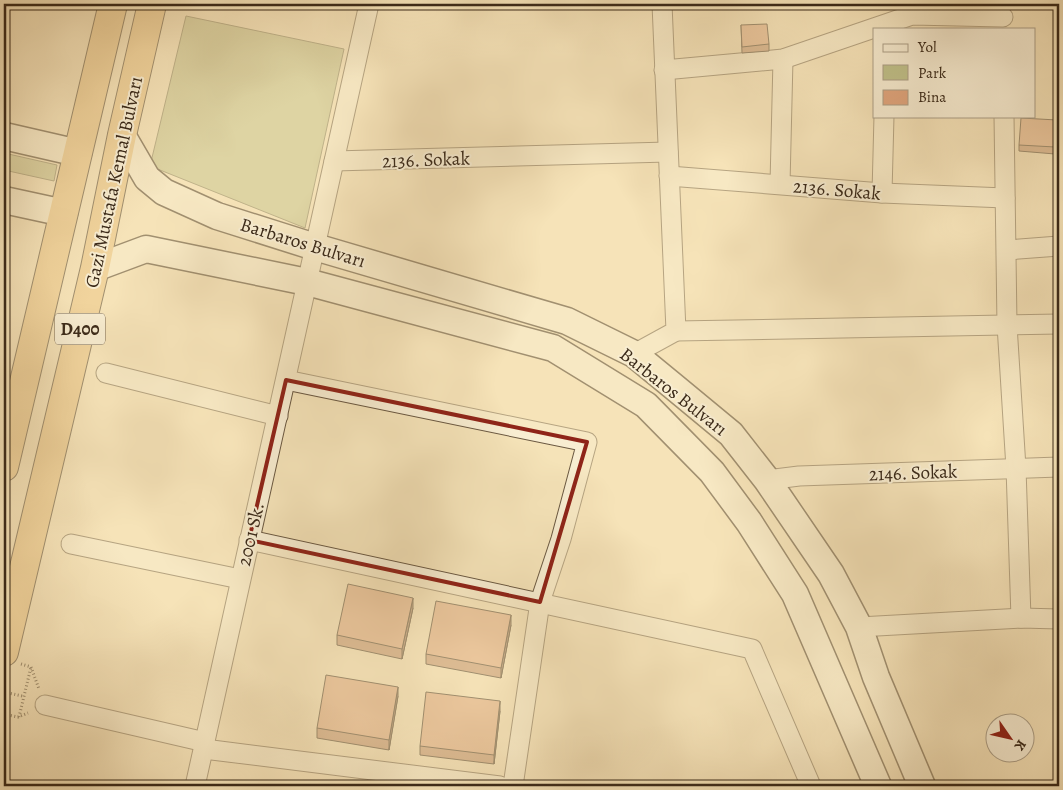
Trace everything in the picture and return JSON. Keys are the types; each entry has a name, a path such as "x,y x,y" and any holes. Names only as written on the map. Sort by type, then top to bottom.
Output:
{"highway":[{"name":"Gazi Mustafa Kemal Bulvarı","path":"4,467 113,4"},
{"name":"Gazi Mustafa Kemal Bulvarı","path":"8,657 152,4"}],"street":[{"name":"2001 Sk.","path":"195,786 369,4"},
{"path":"662,4 676,331"},
{"path":"887,26 912,15 1003,16"},
{"path":"664,70 783,59 873,30"},
{"path":"780,184 783,59"},
{"path":"882,193 884,118"},
{"path":"1004,118 1007,326 1016,468 1021,618"},
{"name":"Barbaros Bulvarı","path":"122,135 147,178 164,192 217,216 567,321 634,354 731,434 767,480 831,574 859,627 876,677 922,786"},
{"path":"4,136 78,153"},
{"name":"2136. Sokak","path":"334,161 668,152"},
{"name":"2136. Sokak","path":"669,176 882,193 1005,198"},
{"path":"4,200 64,213"},
{"path":"1006,250 1059,246"},
{"name":"Barbaros Bulvarı","path":"95,268 146,249 307,282 553,348 646,405 712,472 749,522 795,594 878,786"},
{"path":"634,354 676,331 1059,324"},
{"path":"106,373 278,416"},
{"path":"286,380 587,442 561,539 540,602 513,786"},
{"name":"2146. Sokak","path":"767,480 800,476 1059,467"},
{"path":"249,540 752,649 811,786"},
{"path":"71,544 240,579"},
{"path":"859,627 1021,618 1059,619"},
{"path":"45,705 204,745 500,786"}],"path":[{"path":"8,657 32,666"},
{"path":"18,717 22,696 32,666"},
{"path":"4,714 18,717 45,705 32,666"},
{"path":"4,692 22,696"}],"highlighted area":[{"path":"286,380 587,442 540,602 249,540"}],"green space":[{"path":"186,16 344,49 305,228 150,166"},
{"path":"4,153 57,165 54,181 4,170"}],"building":[{"path":"767,24 769,44 742,47 741,25"},
{"path":"1021,118 1057,120 1055,147 1019,145"},
{"path":"348,584 413,598 402,649 337,635"},
{"path":"436,601 511,615 501,668 426,654"},
{"path":"326,675 398,687 389,740 317,728"},
{"path":"426,692 500,701 494,755 420,746"}]}
